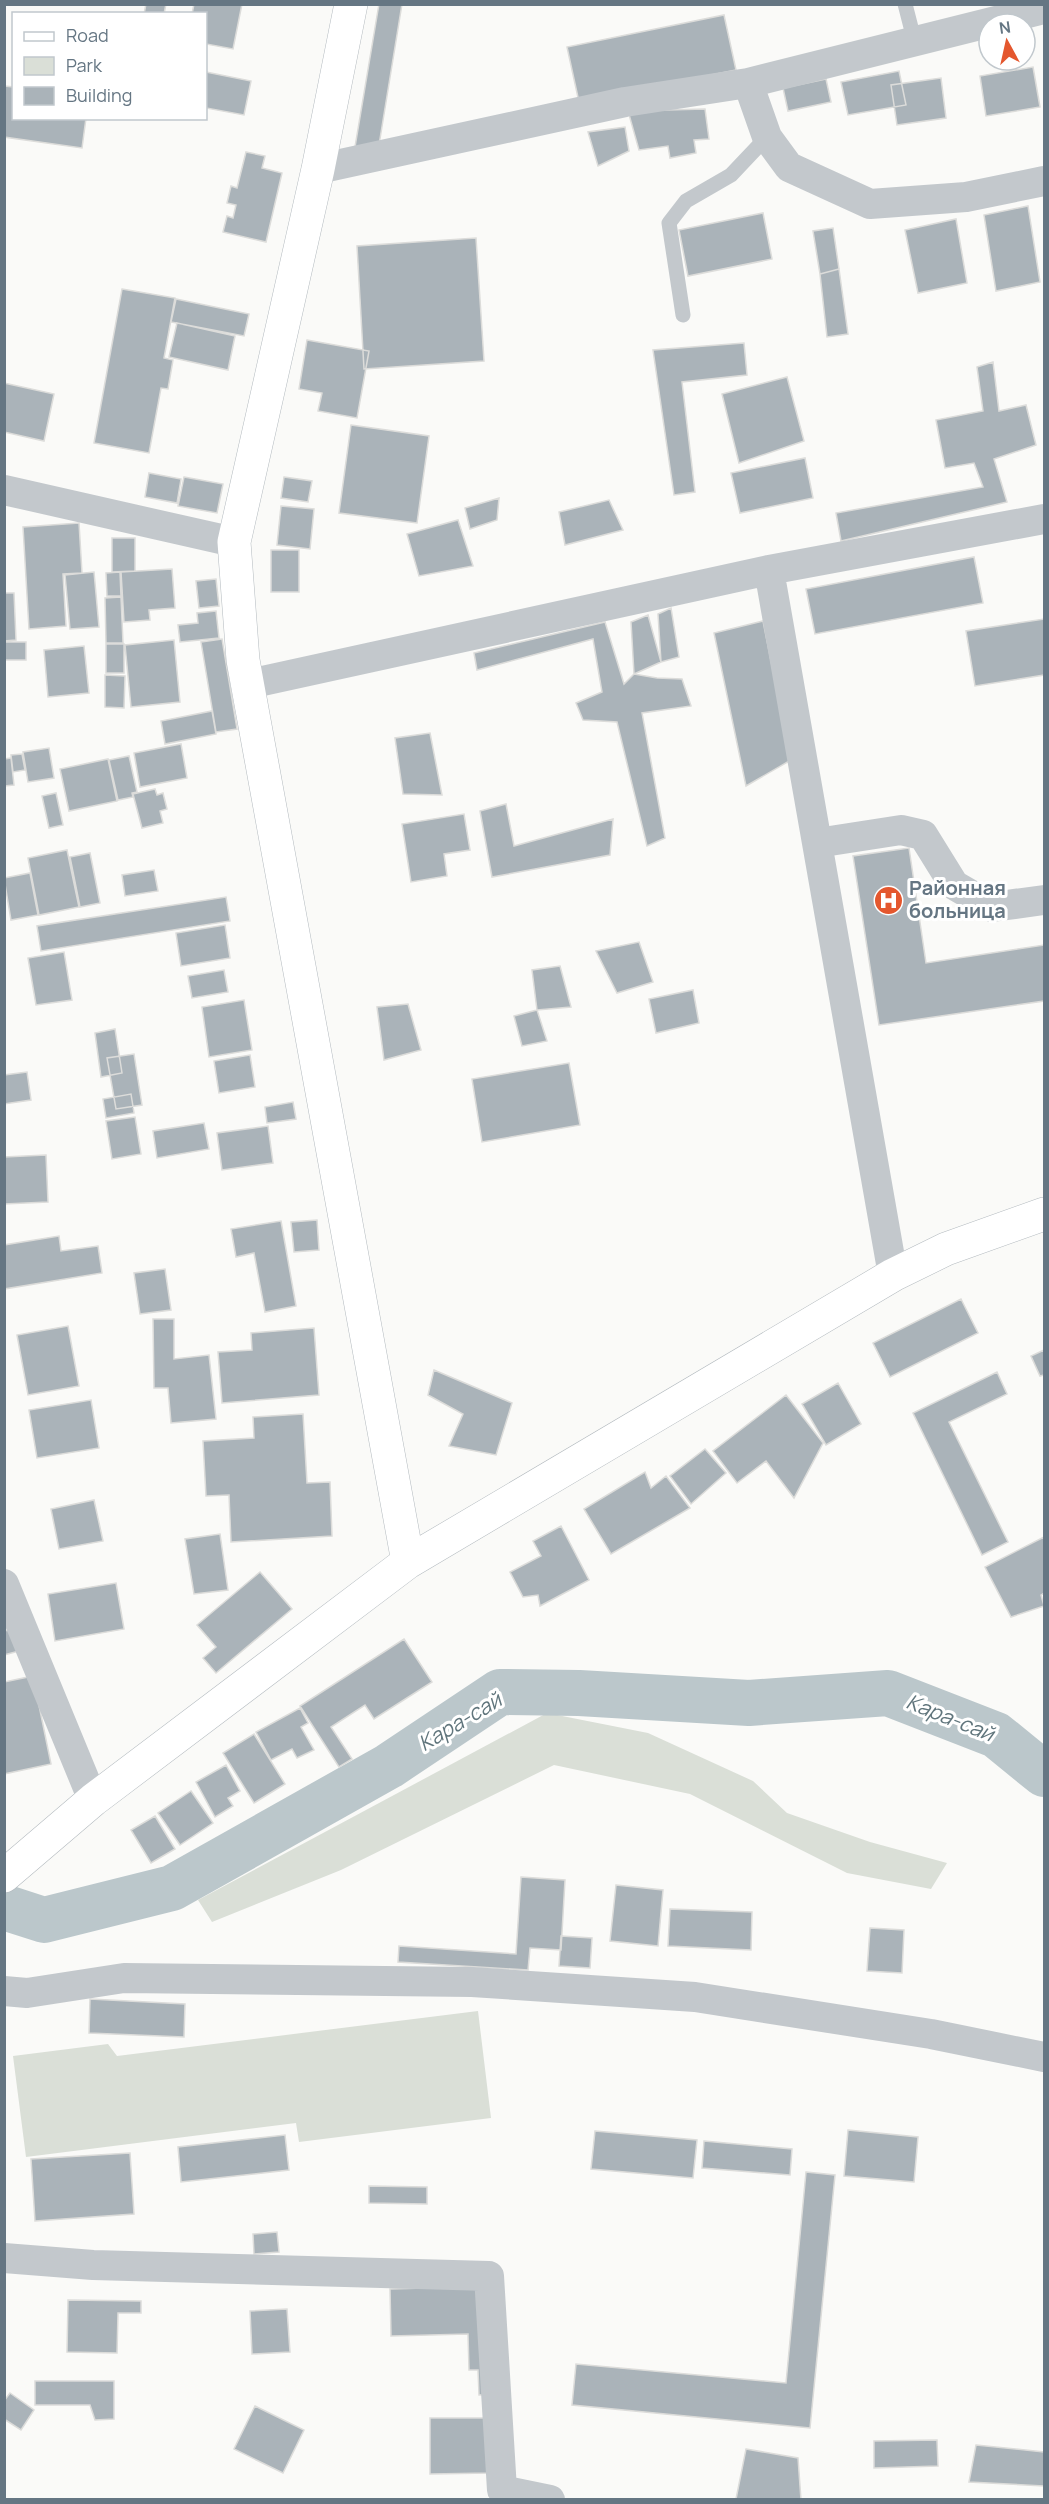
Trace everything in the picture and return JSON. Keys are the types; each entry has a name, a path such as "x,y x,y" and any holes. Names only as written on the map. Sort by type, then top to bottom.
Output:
{"street":[{"path":"351,4 318,169 234,542 243,660 408,1562"},
{"path":"318,169 625,102 748,83 1044,9"},
{"path":"748,83 767,136 789,167 870,204 966,197 1044,181"},
{"path":"4,490 234,542"},
{"path":"249,684 769,570 1044,519"},
{"path":"769,570 893,1275"},
{"path":"818,843 901,830 923,836 954,885 992,907 1044,900"},
{"path":"4,1876 93,1800 408,1562 893,1275 946,1249 1044,1214"},
{"path":"4,1584 93,1800"},
{"path":"4,1991 27,1993 124,1978 472,1982 695,1998 931,2034 1044,2057"},
{"path":"4,2258 104,2265 489,2276 502,2490 550,2499"}],"lane":[{"path":"905,4 915,43"},
{"path":"683,315 669,222 686,201 731,175 767,136"}],"green space":[{"path":"547,1713 648,1733 753,1781 787,1813 870,1842 947,1863 931,1889 847,1873 690,1794 554,1765 341,1870 212,1922 198,1900"},
{"path":"478,2011 491,2118 299,2142 296,2123 26,2157 13,2056 108,2044 117,2056"}],"building":[{"path":"146,4 166,4 164,12 144,12"},
{"path":"194,4 242,4 233,49 207,44 207,12 192,12"},
{"path":"379,4 402,4 378,151 355,147"},
{"path":"724,15 736,70 579,102 567,47"},
{"path":"899,71 906,105 848,115 841,82"},
{"path":"207,72 251,81 244,115 207,108"},
{"path":"1004,72 1034,72 1040,107 986,116 980,76"},
{"path":"941,78 946,118 897,125 891,85"},
{"path":"826,79 831,102 788,111 783,88"},
{"path":"4,86 12,87 12,120 86,120 82,148 4,137"},
{"path":"705,109 709,139 694,140 696,153 670,158 668,146 639,150 628,111"},
{"path":"625,127 629,151 598,166 588,132"},
{"path":"246,152 265,156 262,168 282,173 266,242 223,232 227,216 233,218 236,205 227,203 231,186 237,188"},
{"path":"1028,206 1040,282 996,291 984,215"},
{"path":"763,213 772,259 688,276 679,230"},
{"path":"956,219 967,283 918,293 905,230"},
{"path":"833,228 839,269 820,274 813,231"},
{"path":"476,238 484,361 364,369 357,246"},
{"path":"839,269 848,334 827,337 820,274"},
{"path":"122,289 175,298 164,358 173,360 168,389 161,388 149,453 94,443"},
{"path":"176,299 249,314 244,336 171,322"},
{"path":"177,323 235,336 228,370 169,357"},
{"path":"307,340 369,351 357,418 318,411 322,393 299,389"},
{"path":"744,343 747,375 682,382 695,492 674,495 653,350"},
{"path":"993,362 999,411 1026,405 1036,445 994,459 1007,502 841,541 836,513 983,487 974,463 945,468 936,420 983,411 977,367"},
{"path":"787,377 804,441 739,463 722,394"},
{"path":"4,383 54,394 44,441 4,432"},
{"path":"351,425 429,436 417,523 339,513"},
{"path":"805,458 813,498 740,513 731,473"},
{"path":"149,473 181,479 177,503 145,497"},
{"path":"184,477 223,484 217,513 178,506"},
{"path":"284,477 312,481 308,502 281,498"},
{"path":"499,498 497,520 470,529 465,508"},
{"path":"609,500 623,530 565,545 559,512"},
{"path":"281,506 314,509 310,549 277,545"},
{"path":"458,520 473,566 419,576 407,534"},
{"path":"79,523 82,573 63,574 66,626 29,629 23,527"},
{"path":"112,538 135,538 135,571 112,572"},
{"path":"271,550 299,550 299,592 271,592"},
{"path":"974,557 983,603 815,634 806,589"},
{"path":"172,569 175,608 149,610 150,620 124,622 121,572"},
{"path":"94,572 99,627 70,629 65,575"},
{"path":"120,572 121,596 107,596 106,573"},
{"path":"216,579 219,606 199,608 196,581"},
{"path":"4,593 14,593 16,640 4,641"},
{"path":"121,597 123,643 106,643 105,598"},
{"path":"671,608 679,657 661,662 658,614"},
{"path":"216,611 219,638 180,642 178,625 198,623 197,613"},
{"path":"648,615 661,662 634,674 631,622"},
{"path":"1044,619 1044,675 975,686 966,631"},
{"path":"763,621 791,760 746,786 714,633"},
{"path":"605,622 624,684 634,674 682,679 691,706 642,713 665,838 647,846 617,722 583,720 576,703 602,692 593,639 477,670 474,653"},
{"path":"222,639 237,729 216,732 201,642"},
{"path":"174,640 180,702 131,707 125,645"},
{"path":"4,642 26,642 26,660 4,660"},
{"path":"106,644 124,644 124,673 106,673"},
{"path":"84,646 89,693 48,697 44,650"},
{"path":"105,675 125,676 124,708 105,707"},
{"path":"212,711 216,734 165,744 161,721"},
{"path":"430,733 442,795 403,794 395,738"},
{"path":"181,744 187,778 140,787 134,753"},
{"path":"49,748 54,778 28,782 23,752"},
{"path":"22,754 25,770 13,772 11,755"},
{"path":"129,756 137,792 132,793 133,797 118,800 109,760"},
{"path":"11,758 14,785 4,786 4,759"},
{"path":"108,759 117,801 69,811 60,769"},
{"path":"155,789 157,795 163,793 167,809 160,811 163,823 142,828 133,794"},
{"path":"56,793 63,825 49,828 42,796"},
{"path":"506,804 514,846 613,819 610,855 492,877 480,811"},
{"path":"464,814 470,850 444,854 447,876 411,882 402,824"},
{"name":"Районная больница","path":"909,848 926,963 1044,945 1044,1001 879,1025 853,856"},
{"path":"67,850 79,907 39,915 28,858"},
{"path":"90,853 100,903 80,907 70,857"},
{"path":"154,870 158,891 125,896 122,875"},
{"path":"30,873 38,915 11,920 4,878"},
{"path":"226,897 230,921 41,951 37,926"},
{"path":"225,925 230,958 181,966 176,933"},
{"path":"639,942 653,982 617,993 596,951"},
{"path":"64,952 72,1000 36,1005 28,958"},
{"path":"560,966 571,1007 537,1010 532,970"},
{"path":"224,970 228,992 192,998 188,976"},
{"path":"693,990 699,1023 656,1033 649,999"},
{"path":"244,1000 252,1050 209,1057 202,1007"},
{"path":"408,1004 421,1050 384,1060 377,1007"},
{"path":"537,1010 547,1041 522,1046 514,1016"},
{"path":"115,1029 122,1073 101,1077 95,1033"},
{"path":"134,1054 142,1105 116,1109 107,1058"},
{"path":"250,1055 255,1087 219,1093 214,1061"},
{"path":"569,1063 580,1125 482,1142 472,1079"},
{"path":"27,1072 31,1100 4,1104 4,1075"},
{"path":"131,1094 134,1113 106,1118 103,1099"},
{"path":"293,1102 296,1119 267,1123 265,1107"},
{"path":"135,1117 141,1154 112,1159 106,1121"},
{"path":"204,1123 209,1149 157,1158 153,1131"},
{"path":"268,1126 273,1163 222,1170 217,1133"},
{"path":"46,1155 48,1202 4,1204 4,1157"},
{"path":"317,1220 319,1250 294,1252 291,1222"},
{"path":"281,1221 296,1306 265,1312 254,1253 236,1257 231,1229"},
{"path":"59,1236 61,1251 98,1246 102,1273 4,1289 4,1245"},
{"path":"165,1269 171,1310 140,1314 134,1273"},
{"path":"961,1299 978,1333 890,1377 873,1343"},
{"path":"153,1319 174,1319 174,1359 209,1355 216,1419 171,1423 168,1388 154,1388"},
{"path":"68,1326 79,1386 28,1395 17,1335"},
{"path":"314,1328 319,1395 222,1403 218,1352 252,1350 251,1333"},
{"path":"1044,1350 1044,1375 1040,1376 1031,1356"},
{"path":"434,1370 512,1403 496,1455 449,1446 463,1414 428,1395"},
{"path":"997,1372 1007,1394 949,1422 1008,1542 982,1555 913,1413"},
{"path":"838,1383 861,1424 826,1445 802,1404"},
{"path":"786,1395 823,1443 794,1498 766,1461 737,1483 713,1451"},
{"path":"91,1400 99,1448 37,1458 29,1410"},
{"path":"303,1414 307,1483 330,1482 332,1536 231,1542 229,1495 206,1496 203,1441 254,1438 253,1417"},
{"path":"705,1449 726,1473 691,1504 670,1476"},
{"path":"645,1472 651,1488 666,1476 690,1508 611,1554 584,1509"},
{"path":"94,1500 103,1541 59,1549 51,1509"},
{"path":"561,1526 589,1580 540,1606 538,1595 523,1597 510,1572 541,1556 533,1541"},
{"path":"220,1534 228,1590 194,1594 185,1539"},
{"path":"1044,1537 1044,1593 1041,1595 1044,1606 1011,1617 985,1567"},
{"path":"260,1572 292,1609 216,1673 203,1658 216,1647 197,1625"},
{"path":"116,1583 124,1629 55,1641 48,1594"},
{"path":"14,1629 19,1651 4,1655 4,1631"},
{"path":"404,1639 432,1682 374,1719 365,1705 331,1727 352,1759 339,1767 300,1706"},
{"path":"33,1676 51,1764 4,1774 4,1682"},
{"path":"300,1708 308,1723 301,1727 314,1750 297,1758 292,1749 271,1760 256,1732"},
{"path":"254,1734 285,1784 254,1803 223,1753"},
{"path":"226,1765 240,1791 228,1798 233,1806 215,1817 196,1782"},
{"path":"191,1791 213,1823 180,1845 158,1813"},
{"path":"155,1816 175,1849 151,1863 131,1830"},
{"path":"521,1877 565,1880 561,1950 530,1948 528,1970 398,1962 399,1946 516,1954"},
{"path":"616,1885 663,1890 658,1946 610,1941"},
{"path":"670,1909 752,1912 751,1950 668,1946"},
{"path":"870,1928 904,1930 902,1973 867,1971"},
{"path":"561,1936 592,1938 590,1968 559,1966"},
{"path":"90,1999 185,2004 184,2037 89,2033"},
{"path":"848,2130 918,2137 914,2182 844,2176"},
{"path":"595,2131 697,2140 693,2178 591,2169"},
{"path":"285,2135 289,2170 181,2182 178,2147"},
{"path":"704,2141 792,2149 790,2175 702,2168"},
{"path":"130,2153 134,2214 35,2221 31,2159"},
{"path":"806,2172 835,2175 810,2428 572,2405 576,2364 786,2383"},
{"path":"369,2186 427,2187 427,2204 369,2203"},
{"path":"277,2232 279,2252 254,2254 253,2234"},
{"path":"493,2286 495,2394 479,2395 478,2370 469,2370 468,2334 391,2336 390,2289"},
{"path":"68,2300 141,2301 141,2313 118,2313 117,2353 67,2352"},
{"path":"287,2309 290,2352 252,2354 250,2311"},
{"path":"35,2381 114,2381 114,2419 95,2420 90,2405 35,2405"},
{"path":"10,2393 34,2410 21,2430 4,2419 4,2401"},
{"path":"255,2406 304,2430 283,2473 234,2449"},
{"path":"430,2418 490,2418 490,2473 430,2474"},
{"path":"937,2440 938,2466 874,2468 874,2441"},
{"path":"976,2445 1044,2452 1044,2486 969,2482"},
{"path":"746,2449 798,2458 801,2500 736,2499"}],"waterway":[{"name":"Кара-сай","path":"4,1907 44,1920 172,1888 389,1766 500,1692 579,1693 749,1703 888,1693 996,1735 1044,1774"}],"place":[{"name":"Районная больница","path":"888,900"}]}
